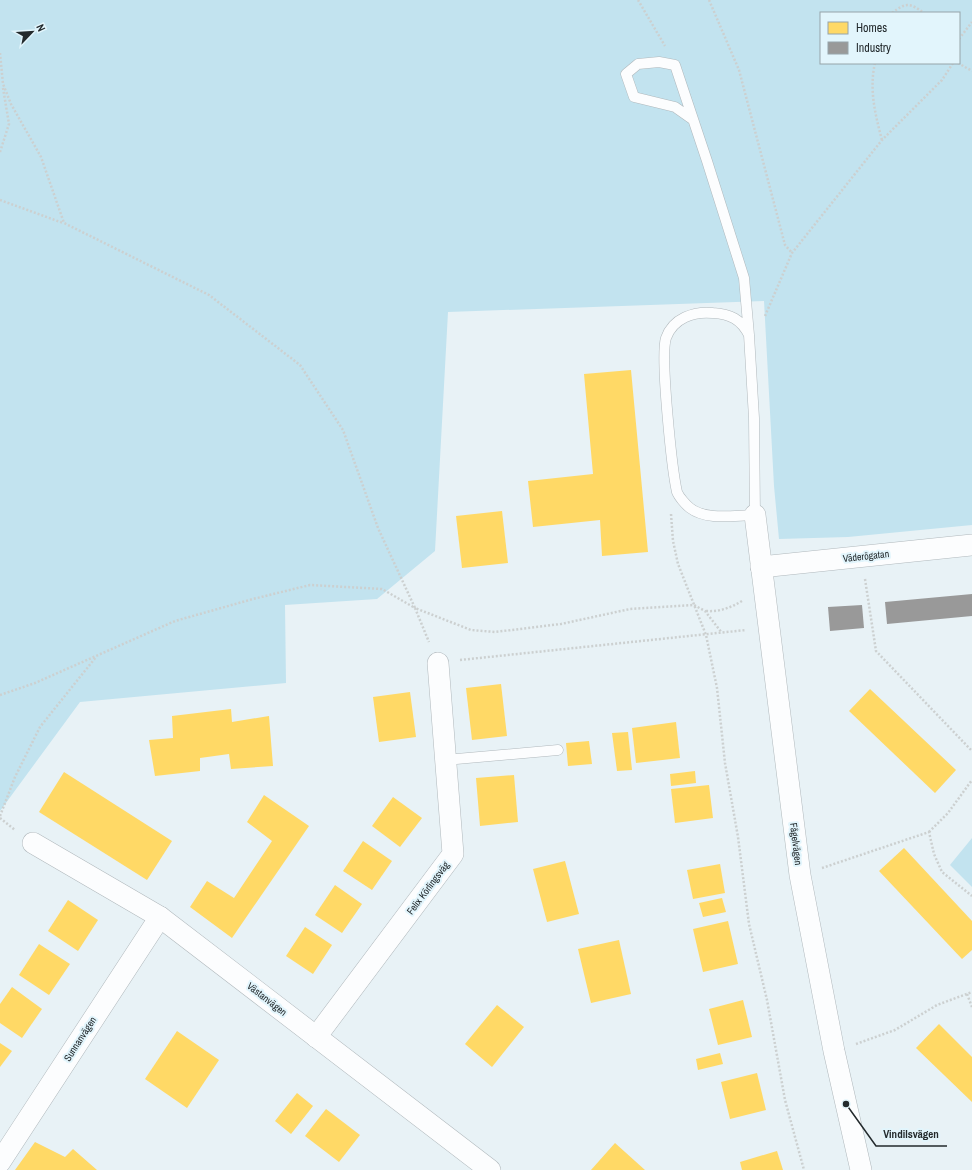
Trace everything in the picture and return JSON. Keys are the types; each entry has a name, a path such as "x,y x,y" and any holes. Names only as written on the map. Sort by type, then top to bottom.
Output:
{"street":[{"name":"Fågelvägen","path":"755,515 800,875 834,1051 861,1170"},
{"name":"Väderögatan","path":"762,576 972,545"},
{"name":"Felix Körlingsväg","path":"316,1037 453,854 438,663"},
{"name":"Västanvägen","path":"34,844 160,917 490,1170"},
{"name":"Sunnanvägen","path":"0,1162 160,917"}],"lane":[{"path":"692,118 675,107 634,97 626,74 638,64 659,62 675,65 744,278 749,335 754,418 755,515 702,516 689,508 678,493 672,455 664,360 666,338 678,321 700,312 724,313 736,318 745,327 749,335"},
{"path":"445,760 558,750"}],"path":[{"path":"638,0 660,36 675,65"},
{"path":"709,0 739,70 784,245 792,253"},
{"path":"893,12 903,5 913,5 923,12"},
{"path":"960,38 972,22"},
{"path":"0,53 9,124 0,152"},
{"path":"875,64 872,86 875,114 882,140"},
{"path":"749,335 759,328 769,309 792,253 882,140 942,80 952,64"},
{"path":"960,64 972,71"},
{"path":"3,84 11,104 30,134 42,157 64,223"},
{"path":"0,200 64,223 210,295 300,365 343,430 378,528 415,608 438,663 768,628"},
{"path":"670,509 673,541 678,564 706,635 717,688 725,762 738,837 749,924 767,1000 785,1100 804,1170"},
{"path":"864,575 876,651 972,751"},
{"path":"0,696 35,683 175,621 310,585 382,589 415,608 471,630 495,632 561,624 630,609 694,605 705,611 716,612 730,608 744,601 762,576"},
{"path":"705,611 722,633"},
{"path":"0,816 15,778 40,727 97,655"},
{"path":"821,868 928,832 948,813 972,780"},
{"path":"928,832 934,854 942,872 972,896"},
{"path":"849,1046 895,1030 937,1005 972,992"},
{"path":"967,994 972,1007"}],"shaded area":[{"path":"0,0 972,0 972,525 848,537 779,539 774,486 764,301 448,312 435,551 377,599 285,605 286,683 80,702 0,811"},
{"path":"972,838 972,887 950,865"}],"building: Homes":[{"path":"631,370 648,552 602,556 600,520 533,527 528,481 593,474 584,374"},
{"path":"502,511 508,563 462,568 456,516"},
{"path":"501,684 507,736 472,740 466,688"},
{"path":"870,689 956,770 935,793 849,711"},
{"path":"410,692 416,737 379,742 373,697"},
{"path":"231,709 232,722 269,716 273,766 231,769 229,754 200,758 200,771 155,776 149,740 173,738 172,716"},
{"path":"676,722 680,758 636,763 632,728"},
{"path":"628,732 632,770 617,771 612,733"},
{"path":"589,741 592,764 568,766 566,743"},
{"path":"695,771 696,783 671,786 670,774"},
{"path":"64,772 172,841 147,880 39,812"},
{"path":"514,775 518,822 480,826 476,778"},
{"path":"709,785 713,818 675,823 671,789"},
{"path":"264,795 309,826 232,938 190,907 207,881 234,898 272,841 247,822"},
{"path":"393,797 422,818 400,847 372,826"},
{"path":"363,841 392,861 372,890 343,871"},
{"path":"904,848 972,921 972,950 962,959 879,871"},
{"path":"565,861 579,914 547,922 533,869"},
{"path":"720,864 725,893 693,899 687,870"},
{"path":"335,885 362,904 342,933 315,915"},
{"path":"722,898 726,912 703,917 699,903"},
{"path":"68,900 98,920 78,951 48,931"},
{"path":"728,921 738,964 703,972 693,929"},
{"path":"305,927 332,945 313,974 286,956"},
{"path":"619,940 631,994 591,1003 578,949"},
{"path":"39,944 70,964 49,995 19,975"},
{"path":"12,987 42,1009 22,1038 0,1023 0,1004"},
{"path":"743,1000 752,1037 718,1045 709,1009"},
{"path":"497,1005 524,1027 492,1067 465,1044"},
{"path":"939,1024 972,1057 972,1102 916,1048"},
{"path":"177,1031 219,1060 187,1108 145,1079"},
{"path":"0,1043 12,1051 0,1067"},
{"path":"720,1053 723,1064 698,1070 696,1059"},
{"path":"757,1073 766,1110 730,1119 721,1082"},
{"path":"297,1093 313,1106 291,1134 275,1121"},
{"path":"326,1109 360,1135 339,1162 305,1136"},
{"path":"35,1142 65,1157 73,1149 97,1170 15,1170"},
{"path":"615,1143 645,1170 591,1170"},
{"path":"777,1151 783,1170 742,1170 740,1162"}],"building: Industry":[{"path":"972,594 972,616 887,624 885,602"},
{"path":"862,605 864,628 830,631 828,607"}],"place":[{"name":"Vindilsvägen","path":"846,1104"}]}
